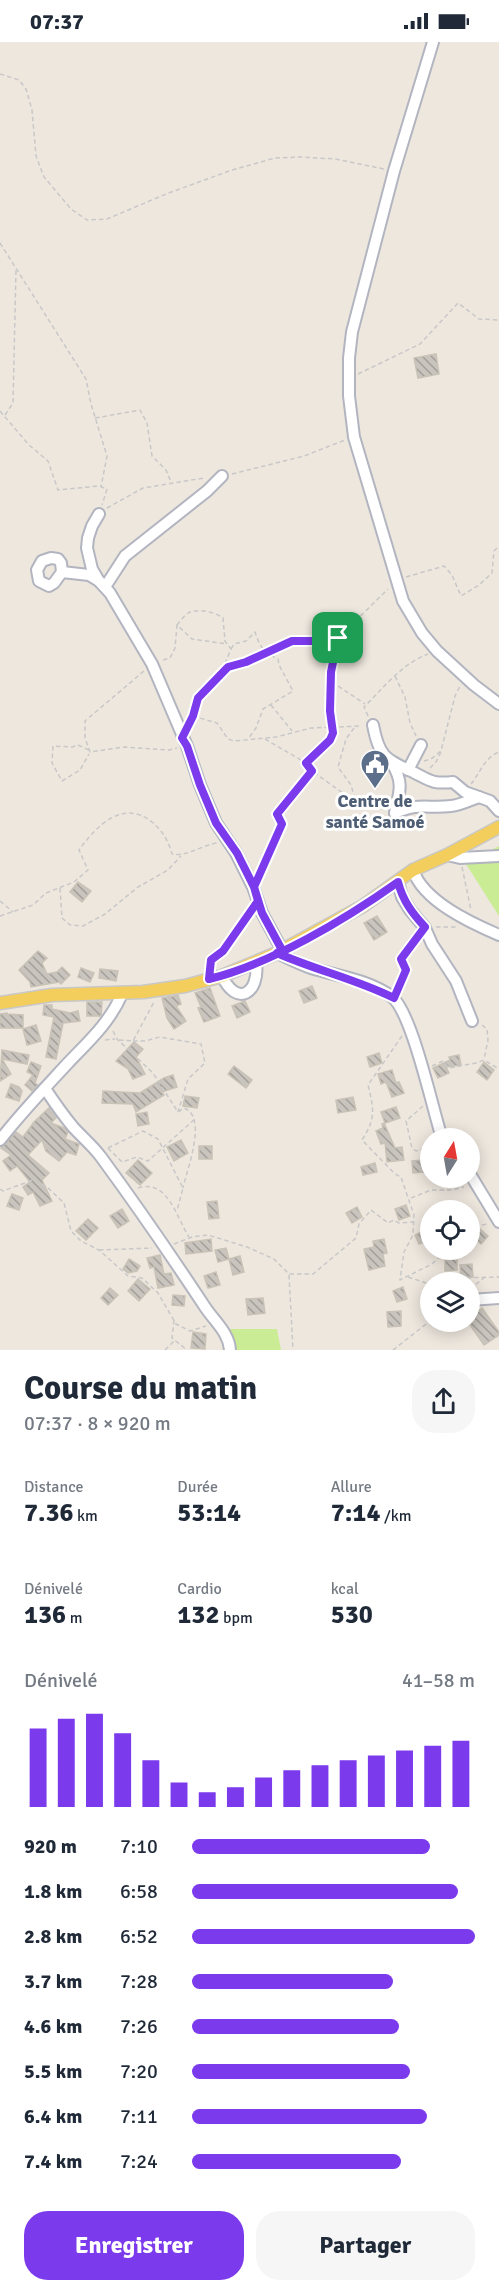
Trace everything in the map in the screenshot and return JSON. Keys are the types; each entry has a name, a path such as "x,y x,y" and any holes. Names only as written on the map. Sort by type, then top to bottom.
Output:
{"main road":[{"path":"0,1003 88,993 122,994 185,986 222,976 279,952 354,911 413,870 454,856 499,827"}],"street":[{"path":"433,42 394,171 352,332 349,379 354,437 404,601 414,620 437,651 474,685 499,704"},
{"path":"102,584 125,556 207,491 222,476"},
{"path":"99,514 92,526 87,548 92,568 152,664 216,823 227,842 237,853 254,887 279,952 308,967 374,988 394,998 409,1026 439,1128"},
{"path":"62,572 89,575 102,584"},
{"path":"373,724 379,747 400,777 400,795 395,813"},
{"path":"409,768 421,745"},
{"path":"393,765 409,768 435,784 453,782 465,792 490,801 499,811"},
{"path":"395,813 408,807 423,805 453,806 479,797"},
{"path":"454,856 499,856"},
{"path":"413,870 416,879 432,896 475,925 499,935"},
{"path":"398,882 402,897 425,927 432,944 456,981 472,1021"},
{"path":"222,976 231,990 236,994 243,994 250,991 254,985 257,973 256,963"},
{"path":"0,1140 108,1020 122,994"},
{"path":"46,1090 72,1125 100,1156 166,1247 229,1339 230,1350"},
{"path":"478,1188 496,1218"},
{"path":"480,1299 499,1298"}],"path":[{"path":"0,74 19,80 26,89 32,110 36,156 44,177 71,209 87,220 107,219 232,170 275,158 335,159 394,171"},
{"path":"0,243 86,379 107,456 101,486"},
{"path":"5,416 13,403 16,267"},
{"path":"349,379 420,344 458,303 479,319 499,320"},
{"path":"95,418 140,410 147,423 152,456 166,470 172,483"},
{"path":"0,411 29,445 48,461 58,490 101,486 107,489 99,514"},
{"path":"492,573 494,551 499,546"},
{"path":"306,763 330,740 331,681 338,638 397,579 444,566 452,575 461,596 479,585 492,573 499,572"},
{"path":"231,649 227,644 223,618 217,614 198,611 189,613 177,625 175,648 170,658 152,664 85,721 85,738 90,751 80,770 62,781 52,763 53,746 78,745 90,751 124,747 169,750 185,742 198,698 228,667 246,662 292,641 338,638"},
{"path":"177,625 192,639 227,644"},
{"path":"220,674 234,644 246,641 255,632 260,647 265,653 278,659 293,691 263,709 256,728 246,740"},
{"path":"193,716 217,723 228,740 265,739 311,728 373,724 364,707 394,676 415,659 437,651"},
{"path":"394,676 405,697 410,723 421,745 424,761"},
{"path":"331,681 366,705"},
{"path":"420,776 436,762 441,751 455,696"},
{"path":"270,704 293,733"},
{"path":"354,726 346,739 338,767 351,785 356,800"},
{"path":"265,739 306,763 312,771 356,800 395,813"},
{"path":"409,768 431,759 441,751"},
{"path":"465,792 481,772 487,759 499,752"},
{"path":"254,887 282,824 277,814 312,771"},
{"path":"0,916 33,905 46,893 74,882 88,870 79,849 93,831 117,815 130,812 144,816 169,842 172,854 181,855"},
{"path":"60,888 62,918 70,925 83,926 105,914 138,887 168,870 181,855 205,845 227,842"},
{"path":"454,856 475,925"},
{"path":"0,901 14,913"},
{"path":"209,979 211,960 223,951 258,901"},
{"path":"394,998 406,970 401,959 425,927 460,927"},
{"path":"133,1041 160,989"},
{"path":"108,1020 117,1040 153,1073 178,1112"},
{"path":"472,1021 487,1029 488,1040 484,1060"},
{"path":"409,1026 368,1085 373,1105 372,1124 362,1140 394,1174 401,1177 409,1198 413,1235 404,1252 400,1280 437,1260"},
{"path":"89,1041 145,1041 160,1037 201,1044 205,1063 188,1079 178,1112"},
{"path":"484,1060 499,1069"},
{"path":"423,1070 443,1061 449,1068 484,1060"},
{"path":"420,1150 416,1151 412,1148 406,1121 423,1107 425,1100"},
{"path":"178,1112 184,1108 189,1110 195,1118 197,1129 177,1211 179,1223 189,1238"},
{"path":"183,1188 163,1148 158,1139 143,1131 108,1148 122,1162 137,1157 147,1161 163,1148 195,1118"},
{"path":"0,1189 3,1191 33,1180 47,1186 64,1203 71,1231 81,1241 99,1250 128,1276 142,1278 158,1293 176,1324 190,1331 216,1322"},
{"path":"127,1195 143,1187 157,1188 177,1211"},
{"path":"409,1198 431,1190 460,1188"},
{"path":"289,1274 313,1274 356,1238 359,1224 371,1210 388,1223 394,1220 399,1223 413,1222"},
{"path":"480,1225 496,1218"},
{"path":"99,1250 166,1247 208,1234 247,1246 274,1259 289,1274 293,1350"},
{"path":"407,1277 426,1282 458,1278 499,1277"},
{"path":"480,1281 485,1277"},
{"path":"174,1319 172,1338 187,1350"},
{"path":"393,1350 420,1329"},
{"path":"165,1350 174,1340"}],"green space":[{"path":"499,846 499,916 466,864"},
{"path":"229,1329 277,1329 281,1350 232,1350"}],"building":[{"path":"436,354 439,374 418,378 414,358"},
{"path":"78,882 91,891 82,902 70,892"},
{"path":"377,916 387,932 374,940 364,923"},
{"path":"38,951 47,958 42,963 47,974 57,972 62,967 70,975 61,984 59,982 31,987 30,982 19,970"},
{"path":"81,968 94,973 90,982 78,977"},
{"path":"100,969 118,971 116,981 99,978"},
{"path":"312,986 317,998 304,1003 299,991"},
{"path":"210,988 220,1016 204,1022 195,993"},
{"path":"178,995 181,1004 176,1006 186,1021 174,1029 167,1018 162,998"},
{"path":"245,1001 250,1012 237,1018 232,1006"},
{"path":"87,1002 102,1002 101,1016 87,1016"},
{"path":"44,1005 52,1005 52,1009 70,1013 78,1011 80,1021 63,1023 56,1059 46,1057 54,1017 43,1015"},
{"path":"0,1014 23,1015 23,1028 0,1028"},
{"path":"36,1025 41,1041 27,1045 23,1029"},
{"path":"134,1042 143,1049 136,1057 145,1074 133,1079 128,1069 116,1061"},
{"path":"2,1050 29,1055 27,1064 2,1059 11,1074 0,1081"},
{"path":"379,1053 382,1063 370,1067 367,1057"},
{"path":"459,1055 461,1065 446,1067 449,1073 438,1078 433,1068 450,1060 449,1057"},
{"path":"31,1062 41,1066 35,1083 38,1085 32,1091 25,1085 33,1075 27,1072"},
{"path":"484,1062 494,1070 487,1080 477,1072"},
{"path":"234,1066 252,1080 246,1088 228,1074"},
{"path":"392,1070 396,1083 399,1082 404,1093 392,1097 386,1082 381,1084 378,1074"},
{"path":"173,1075 177,1087 162,1092 164,1095 136,1112 133,1104 102,1103 103,1091 140,1093"},
{"path":"11,1084 22,1091 19,1101 6,1097"},
{"path":"185,1096 199,1098 197,1108 183,1106"},
{"path":"353,1097 356,1110 338,1113 336,1100"},
{"path":"396,1107 400,1118 385,1123 381,1112"},
{"path":"49,1108 56,1118 51,1123 68,1132 65,1139 79,1144 76,1155 67,1152 59,1161 46,1151 42,1140 28,1155 49,1173 42,1180 52,1201 40,1206 33,1192 28,1195 23,1187 30,1182 17,1166 10,1171 3,1161 11,1155 1,1148 16,1132 23,1137 34,1122"},
{"path":"147,1112 149,1124 138,1126 136,1114"},
{"path":"384,1123 395,1148 402,1147 404,1160 387,1162 385,1143 381,1144 376,1131 383,1128"},
{"path":"181,1140 188,1153 174,1161 167,1147"},
{"path":"199,1146 212,1146 212,1159 199,1159"},
{"path":"138,1160 152,1173 140,1185 126,1173"},
{"path":"420,1160 420,1172 413,1173 412,1161"},
{"path":"375,1163 377,1172 363,1175 361,1167"},
{"path":"12,1194 23,1198 19,1210 7,1206"},
{"path":"217,1201 219,1218 209,1219 207,1202"},
{"path":"406,1205 410,1216 399,1220 395,1209"},
{"path":"357,1207 362,1217 352,1223 346,1213"},
{"path":"122,1209 129,1221 118,1228 110,1216"},
{"path":"88,1219 98,1228 86,1240 76,1231"},
{"path":"480,1229 488,1236 480,1243"},
{"path":"420,1232 420,1244 419,1244 415,1235"},
{"path":"211,1239 212,1251 186,1254 185,1243"},
{"path":"384,1239 387,1253 383,1254 385,1266 369,1270 364,1249 374,1247 373,1241"},
{"path":"226,1248 229,1259 218,1262 215,1250"},
{"path":"160,1255 164,1274 171,1273 174,1285 158,1288 154,1267 150,1268 147,1258"},
{"path":"240,1256 244,1272 233,1275 229,1259"},
{"path":"129,1259 140,1266 137,1271 128,1273 123,1269"},
{"path":"445,1260 457,1260 457,1270 445,1271"},
{"path":"472,1264 473,1272 461,1272 460,1265"},
{"path":"216,1272 220,1285 208,1288 204,1276"},
{"path":"138,1279 150,1289 139,1301 128,1291"},
{"path":"403,1287 407,1299 397,1302 393,1291"},
{"path":"110,1288 118,1295 108,1305 101,1298"},
{"path":"173,1295 185,1296 184,1306 172,1305"},
{"path":"263,1298 265,1313 248,1315 246,1299"},
{"path":"482,1308 499,1332 499,1335 484,1345 475,1332 480,1332 480,1310"},
{"path":"401,1311 401,1326 388,1327 387,1312"},
{"path":"193,1332 206,1334 205,1349 191,1348"}],"place":[{"name":"Centre de santé Samoé","path":"375,790"}],"route":[{"path":"338,638 292,641 246,662 228,667 198,698 193,716 182,738 216,823 227,842 237,853 254,887 262,913 282,950 277,953 308,967 374,988 394,998 406,970 401,959 425,927 402,897 398,882 363,906 277,953 256,963 209,979 211,960 223,951 250,909 258,901 254,887 282,824 277,814 312,771 306,763 330,740 333,733 330,711 331,672 338,638"}]}
